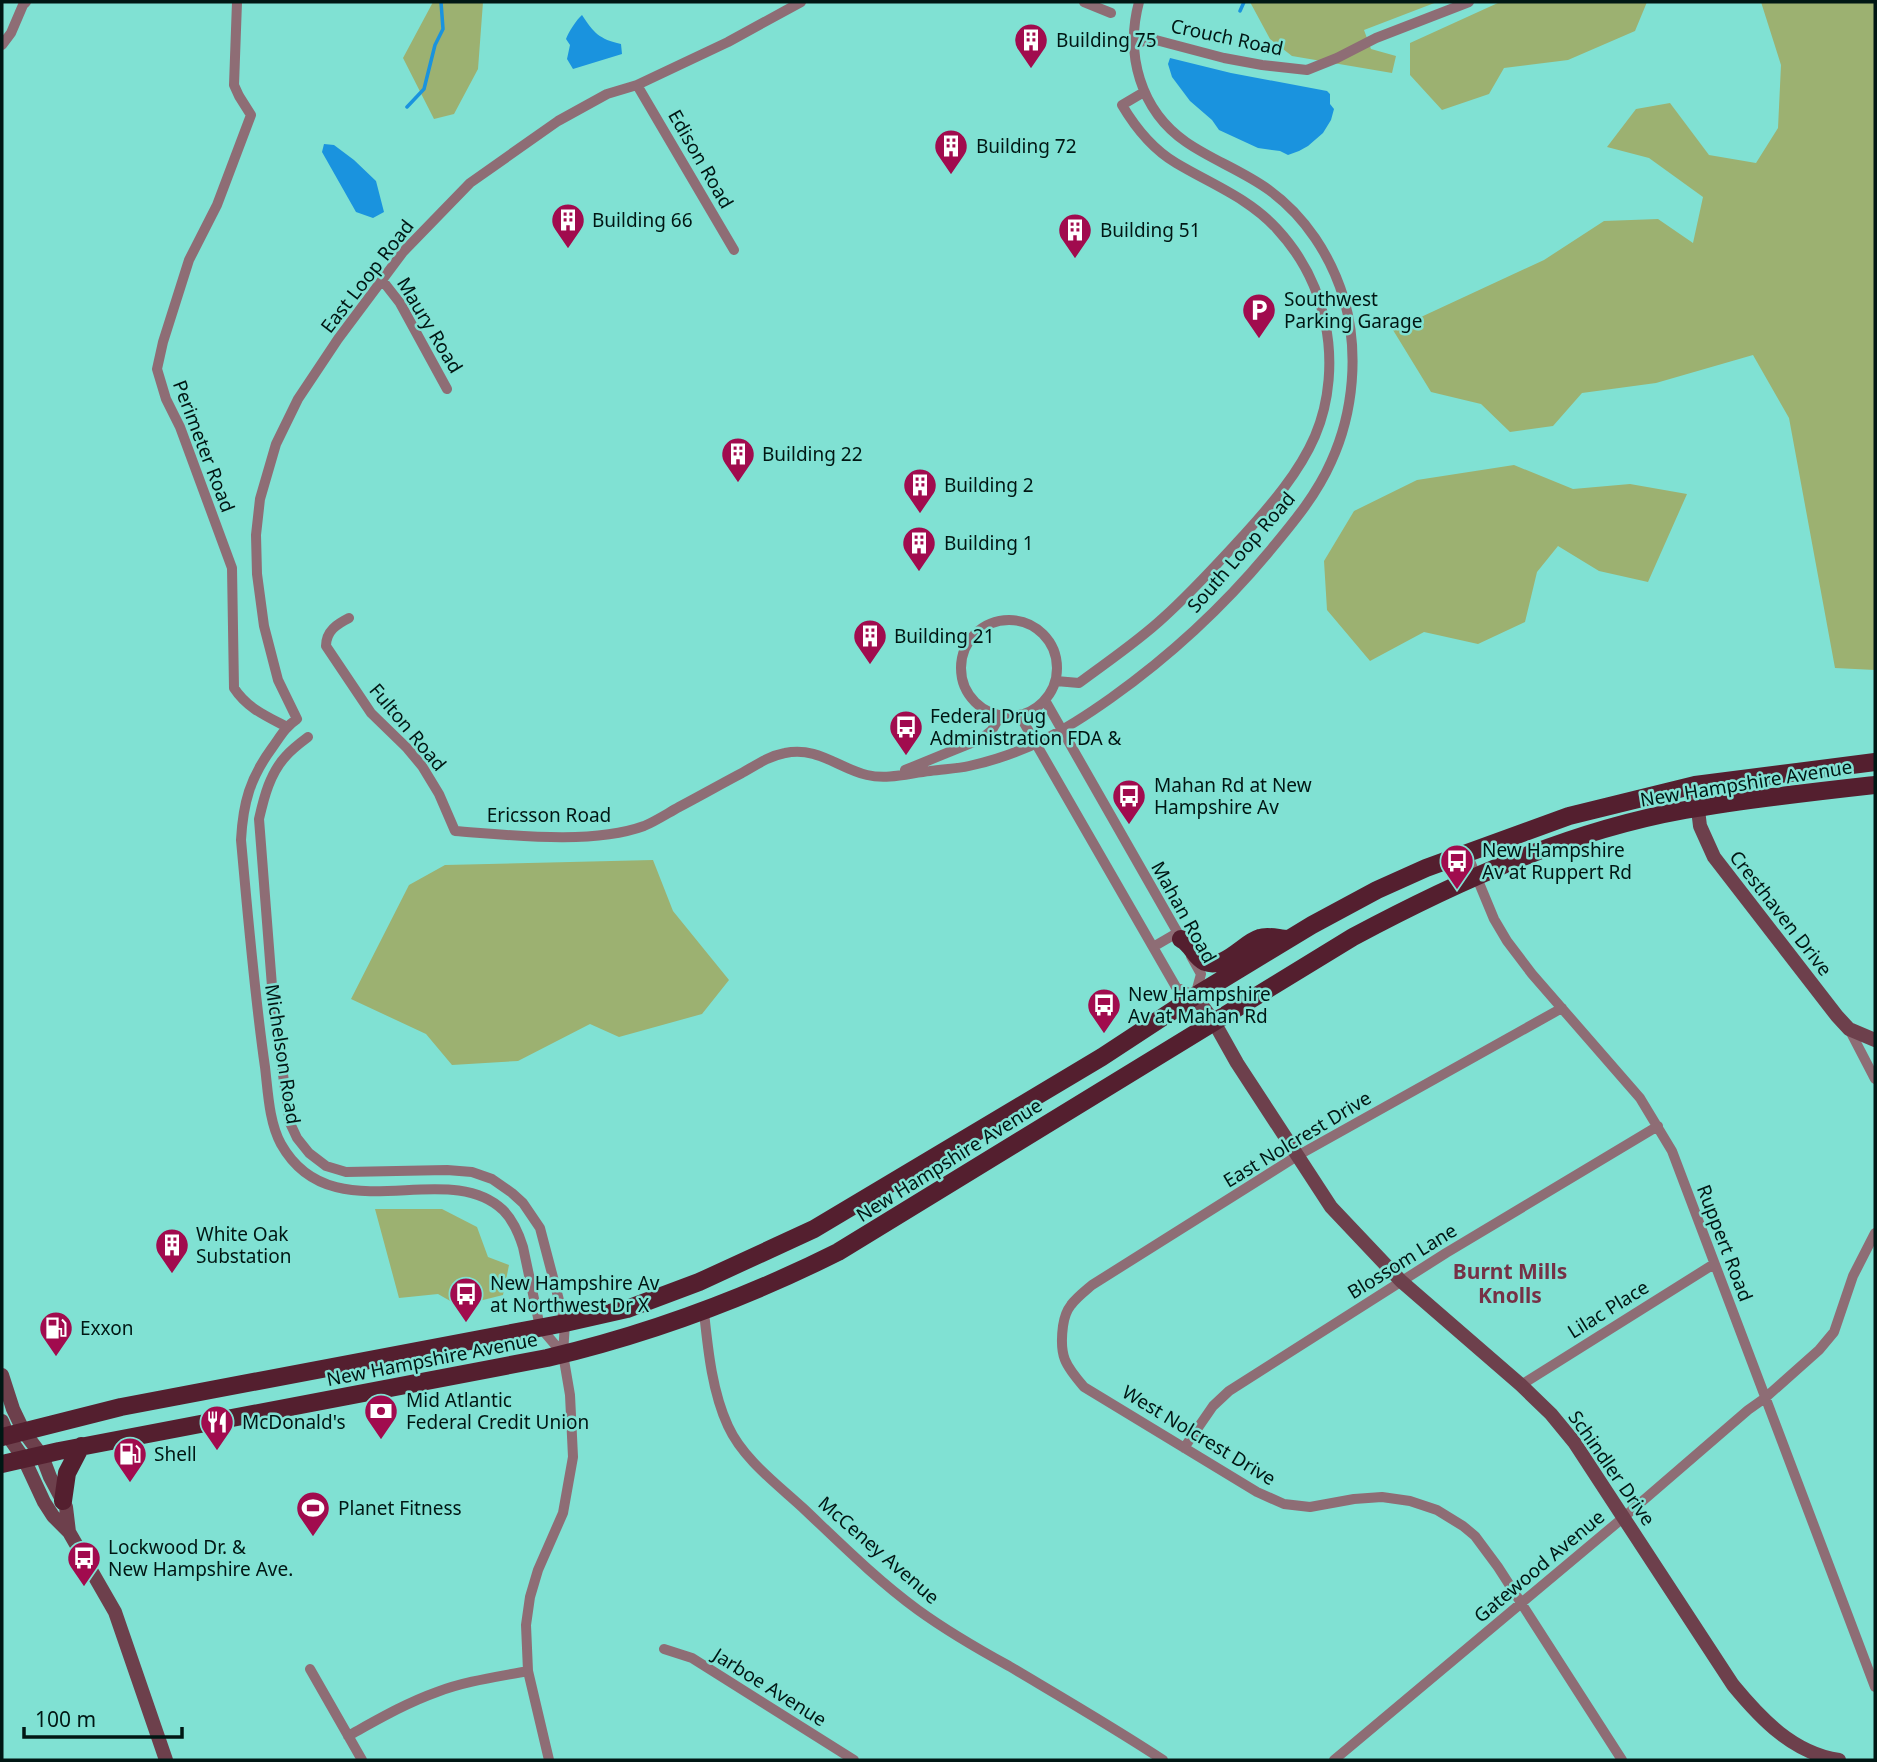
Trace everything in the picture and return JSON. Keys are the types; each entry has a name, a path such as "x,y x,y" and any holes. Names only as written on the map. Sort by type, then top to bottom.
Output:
{"main road":[{"name":"New Hampshire Avenue","path":"9,1431 626,1309 699,1282 814,1229 1102,1057 1288,939 1377,890 1426,868 1569,816 1695,785 1875,762"},
{"name":"New Hampshire Avenue","path":"2,1464 81,1446 563,1354 647,1332 704,1312 790,1276 838,1252 1353,937 1476,876 1527,855 1635,821 1765,798 1875,786"},
{"path":"1179,936 1188,942 1205,962 1219,963 1261,937 1288,939"},
{"path":"63,1501 67,1473 81,1446"}],"street":[{"name":"Perimeter Road","path":"237,2 234,85 251,115 217,205 189,260 157,369 166,399 180,428 232,568 234,688 242,700 259,713 286,727"},
{"name":"East Loop Road","path":"296,719 278,680 264,626 257,574 256,536 260,499 276,444 298,399 403,252 470,183 558,121 607,94 637,85 746,33 800,2"},
{"path":"1084,2 1111,13"},
{"name":"South Loop Road","path":"1062,731 1137,680 1167,655 1222,604 1254,569 1319,486 1339,442 1351,387 1349,318 1339,286 1317,242 1293,211 1270,190 1182,140 1153,109 1137,75 1133,27 1139,2"},
{"name":"Crouch Road","path":"1133,44 1152,39 1224,58 1307,70 1376,38 1469,2"},
{"path":"2,45 11,33 22,3"},
{"name":"Edison Road","path":"637,85 734,250"},
{"name":"South Loop Road","path":"1056,681 1079,683 1161,620 1205,578 1257,520 1299,467 1316,435 1327,393 1327,330 1319,299 1305,268 1286,239 1262,215 1228,191 1174,163 1130,120 1122,106 1144,92"},
{"name":"Maury Road","path":"382,280 400,303 447,389"},
{"name":"Fulton Road","path":"349,618 335,626 326,640 326,646 371,713 422,766 439,793 455,831"},
{"path":"991,621 1026,623 1035,628 1053,650 1057,666 1056,681 1046,702 1020,716 1000,716 979,704 968,691 962,676 964,649 969,639 991,621"},
{"name":"Mahan Road","path":"1046,702 1201,974 1195,996"},
{"path":"891,776 981,739 992,730 1000,716"},
{"path":"1020,716 1176,987 1195,996"},
{"name":"Michelson Road","path":"296,719 286,727 255,774 246,796 242,817 255,999 272,1119 280,1143 295,1164 318,1180 335,1187 400,1191 447,1189 480,1196 493,1202 503,1211 519,1235 540,1327 563,1354"},
{"path":"891,776 975,765 1037,744 1062,731"},
{"name":"Michelson Road","path":"307,737 285,757 274,773 265,791 259,819 274,1012 290,1123 297,1138 309,1153 326,1166 345,1172 472,1172 492,1179 512,1193 523,1203 540,1228 565,1323 563,1354"},
{"name":"Ericsson Road","path":"455,831 539,836 607,835 645,825 770,757 793,752 816,754 871,776 891,776"},
{"name":"Cresthaven Drive","path":"1695,785 1700,826 1713,857 1849,1029 1875,1040"},
{"name":"Ruppert Road","path":"1467,854 1494,919 1507,941 1532,974 1640,1098 1672,1151 1875,1687"},
{"path":"1153,947 1179,936"},
{"name":"Schindler Drive","path":"1195,996 1331,1208 1401,1281 1521,1385 1574,1442 1733,1685 1756,1714 1807,1750 1839,1760"},
{"name":"East Nolcrest Drive","path":"1064,1319 1071,1305 1092,1285 1297,1156 1562,1008"},
{"path":"1849,1029 1875,1079"},
{"name":"Blossom Lane","path":"1184,1448 1213,1406 1229,1391 1401,1281 1658,1126"},
{"name":"Gatewood Avenue","path":"1334,1760 1625,1517 1819,1350 1834,1332 1853,1276 1875,1233"},
{"name":"Lilac Place","path":"1521,1385 1714,1264"},
{"name":"McCeney Avenue","path":"704,1312 718,1400 728,1427 739,1446 761,1469 879,1579 918,1610 1163,1760"},
{"name":"West Nolcrest Drive","path":"1064,1319 1061,1342 1063,1358 1071,1373 1084,1387 1257,1492 1284,1504 1311,1507 1382,1497 1410,1501 1437,1510 1475,1536 1498,1567 1622,1760"},
{"path":"549,1760 528,1671 526,1625 538,1570 563,1513 573,1457 570,1395 563,1354"},
{"path":"2,1375 13,1409 9,1431 50,1477 66,1507 69,1532"},
{"path":"33,1457 44,1502 69,1532 115,1612 166,1760"},
{"name":"Jarboe Avenue","path":"664,1649 692,1658 854,1760"},
{"path":"310,1669 362,1760"},
{"path":"348,1735 407,1704 439,1691 528,1671"}],"green space":[{"path":"433,2 483,2 478,69 454,114 434,119 403,58"},
{"path":"1250,2 1437,2 1364,30 1371,49 1396,56 1392,73 1292,56 1270,39"},
{"path":"1500,2 1647,2 1635,31 1568,60 1504,68 1489,94 1442,110 1410,75 1410,43"},
{"path":"1761,2 1875,2 1875,670 1835,668 1789,418 1753,355 1656,383 1582,393 1553,426 1510,432 1481,404 1431,392 1393,330 1544,260 1604,221 1658,219 1693,243 1703,197 1649,158 1607,147 1636,109 1670,103 1709,155 1756,163 1778,128 1781,65"},
{"path":"1514,465 1573,489 1630,484 1687,494 1648,582 1599,571 1558,546 1537,572 1525,622 1478,644 1424,632 1370,661 1327,610 1324,561 1354,511 1417,480"},
{"path":"653,860 673,911 729,980 702,1014 619,1037 590,1024 518,1061 452,1065 426,1034 351,999 409,885 445,865"},
{"path":"375,1209 442,1209 477,1227 488,1257 509,1265 503,1295 459,1306 438,1294 399,1298"}],"water":[{"path":"582,15 598,34 621,44 622,54 573,69 567,59 570,45 566,39"},
{"path":"1170,58 1231,73 1327,91 1334,109 1331,120 1323,133 1299,151 1288,155 1258,148 1219,130 1212,120 1190,101 1172,77 1168,64"},
{"path":"324,144 334,145 376,181 384,212 373,218 356,212 322,152"}],"waterway":[{"path":"407,107 424,89 435,45 443,29 441,2"},
{"path":"1240,11 1244,2"}],"place":[{"name":"Building 75","path":"1031,70"},
{"name":"Building 72","path":"951,176"},
{"name":"Building 66","path":"568,250"},
{"name":"Building 51","path":"1075,260"},
{"name":"Southwest Parking Garage","path":"1259,340"},
{"name":"Building 22","path":"738,484"},
{"name":"Building 2","path":"920,515"},
{"name":"Building 1","path":"919,573"},
{"name":"Building 21","path":"870,666"},
{"name":"Federal Drug Administration FDA &","path":"906,757"},
{"name":"Mahan Rd at New Hampshire Av","path":"1129,826"},
{"name":"New Hampshire Av at Ruppert Rd","path":"1457,891"},
{"name":"New Hampshire Av at Mahan Rd","path":"1104,1035"},
{"name":"White Oak Substation","path":"172,1275"},
{"name":"New Hampshire Av at Northwest Dr X","path":"466,1324"},
{"name":"Exxon","path":"56,1358"},
{"name":"Mid Atlantic Federal Credit Union","path":"381,1441"},
{"name":"McDonald's","path":"217,1452"},
{"name":"Shell","path":"130,1484"},
{"name":"Planet Fitness","path":"313,1538"},
{"name":"Lockwood Dr. & New Hampshire Ave.","path":"84,1588"}],"district":[{"name":"Burnt Mills Knolls","path":"1510,1284"}]}
